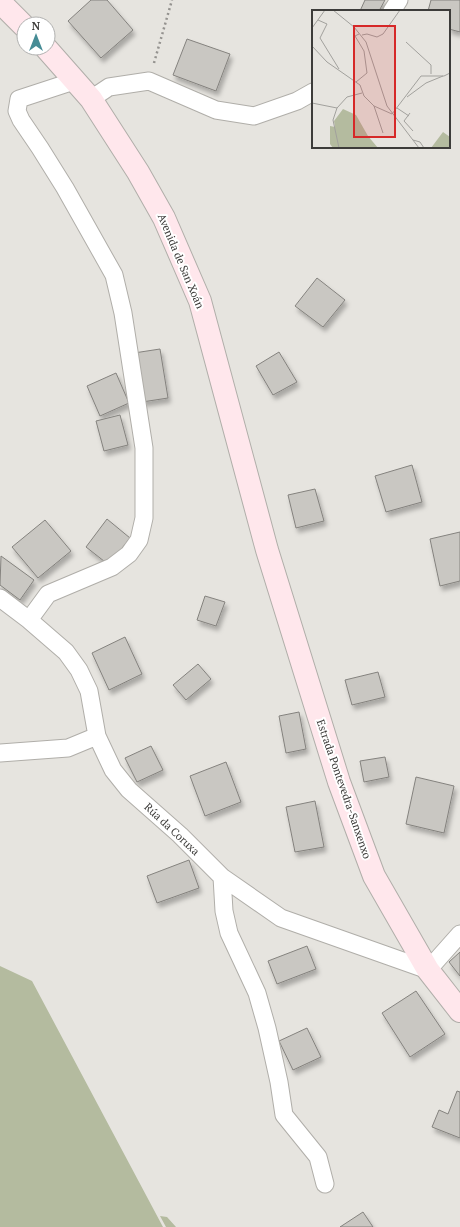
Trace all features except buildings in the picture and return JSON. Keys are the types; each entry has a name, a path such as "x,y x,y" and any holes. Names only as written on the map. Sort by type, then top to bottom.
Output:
{"main road":[{"path":"0,2 16,18"},
{"name":"Avenida de San Xoán","path":"53,56 91,98 138,172 164,218 200,301 266,550"},
{"name":"Estrada Pontevedra-Sanxenxo","path":"266,550 339,782 374,876 428,970 460,1011"}],"street":[{"path":"393,10 399,0"},
{"path":"29,620 48,594 112,567 129,554 139,540 144,518 144,448 123,313 114,275 65,188 21,120 18,111 19,98 74,80"},
{"path":"91,98 109,87 149,81 216,110 254,116 297,101 312,93"},
{"name":"Rúa da Coruxa","path":"0,598 29,620 66,652 79,670 89,691 97,736 113,770 129,790 180,835 222,877 281,918 428,970"},
{"path":"0,753 68,748 97,736"},
{"path":"222,877 224,911 229,933 257,993 277,1075 284,1115 318,1157 325,1184"},
{"path":"428,970 460,934"}],"path":[{"path":"149,81 172,0"}],"green space":[{"path":"0,966 32,981 163,1227 0,1227"},
{"path":"160,1216 167,1217 176,1227 166,1227"}]}
